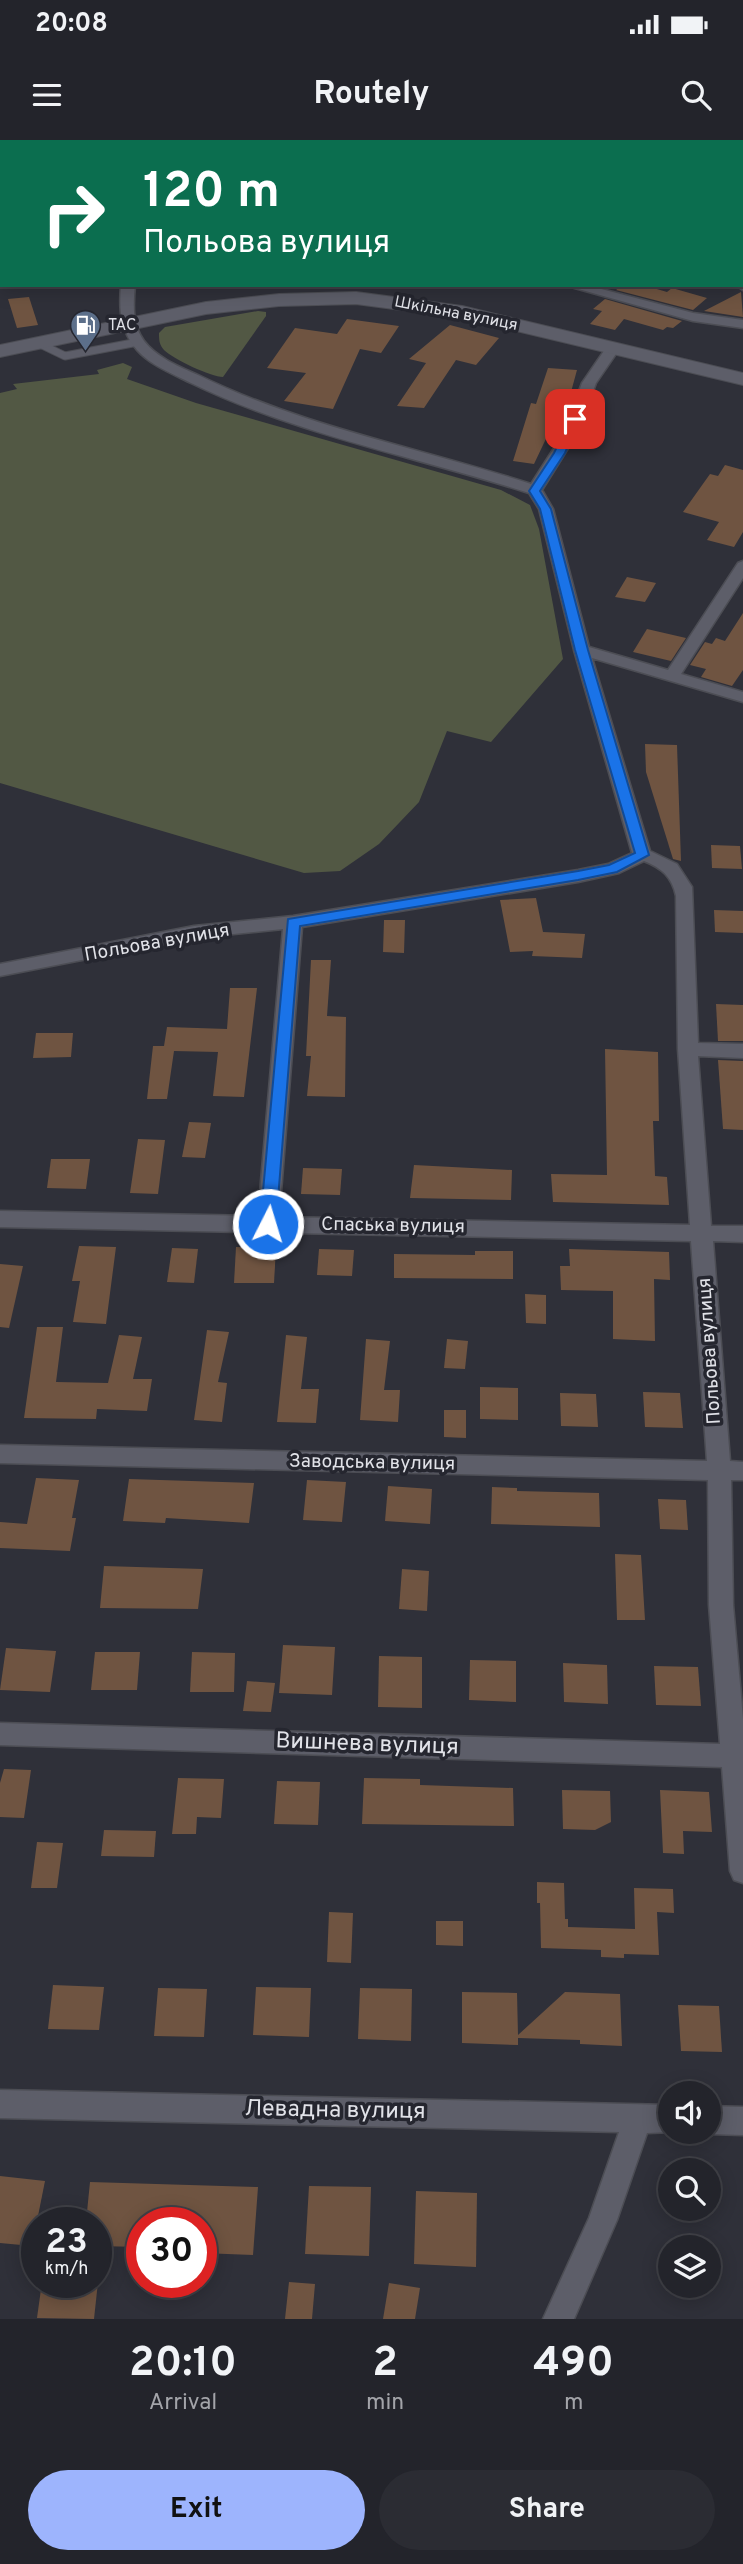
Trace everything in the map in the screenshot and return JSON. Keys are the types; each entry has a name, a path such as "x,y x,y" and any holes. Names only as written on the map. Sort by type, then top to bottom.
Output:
{"main road":[{"name":"Шкільна вулиця","path":"0,351 128,323 266,301 371,299 453,310 743,379"}],"street":[{"path":"128,287 125,317 138,342 151,356 239,400 318,427 535,491 546,509 582,650 642,855"},
{"path":"578,287 692,317 743,324"},
{"path":"535,491 570,434 592,377 613,348"},
{"path":"671,677 743,566"},
{"path":"582,650 743,698"},
{"name":"Польова вулиця","path":"0,970 194,932 293,922 578,876 613,869 642,855 668,864 681,878 684,888 688,1049 719,1470 721,1605 738,1756 743,1871"},
{"path":"268,1224 293,922"},
{"path":"688,1049 743,1051"},
{"name":"Спаська вулиця","path":"0,1219 743,1234"},
{"name":"Заводська вулиця","path":"0,1454 743,1471"},
{"name":"Вишнева вулиця","path":"0,1734 738,1756"},
{"name":"Левадна вулиця","path":"0,2104 658,2119"},
{"path":"558,2319 604,2222 637,2118"},
{"path":"721,2120 743,2121"}],"lane":[{"path":"38,342 65,356 138,342"}],"green space":[{"path":"258,311 266,312 266,316 223,377 183,362 169,354 160,344 159,333 165,327"},
{"path":"123,363 132,367 127,379 196,403 501,490 530,505 539,529 563,659 491,742 447,731 419,802 379,844 340,871 304,873 0,783 0,393 17,389 13,384 99,374 97,370"}],"building":[{"path":"620,287 650,287 667,292 672,288 707,298 693,310 616,290"},
{"path":"741,292 743,317 704,311"},
{"path":"29,297 38,325 17,328 8,299"},
{"path":"605,299 682,321 673,328 667,327 663,330 624,319 615,330 590,324 602,311 593,309"},
{"path":"347,319 399,326 381,353 360,349 333,409 284,401 306,373 267,368 295,328 337,334"},
{"path":"450,325 499,338 476,365 456,360 424,408 397,406 426,363 409,359"},
{"path":"548,368 577,370 562,425 553,424 534,464 513,461 531,403 536,404"},
{"path":"725,465 743,470 743,532 734,547 707,540 719,522 683,512 710,474 718,476"},
{"path":"627,577 656,583 645,602 615,597"},
{"path":"743,613 743,670 732,686 701,677 706,669 690,665 705,642 712,644 716,638 725,641"},
{"path":"647,629 686,638 671,661 633,652"},
{"path":"645,744 677,745 681,861 673,859 646,772"},
{"path":"711,845 740,846 742,869 712,868"},
{"path":"536,898 543,932 585,934 582,958 532,956 533,951 510,952 500,900"},
{"path":"714,910 743,911 743,933 715,932"},
{"path":"384,920 405,920 404,953 383,952"},
{"path":"311,960 331,960 327,1016 346,1017 345,1097 307,1096 311,1056 306,1056"},
{"path":"230,988 257,988 244,1097 213,1096 218,1052 174,1051 167,1099 147,1099 153,1046 164,1046 167,1027 227,1029"},
{"path":"716,1004 743,1005 743,1041 718,1041"},
{"path":"36,1033 73,1033 71,1057 33,1058"},
{"path":"605,1049 658,1052 659,1121 653,1121 655,1176 667,1177 669,1205 553,1202 551,1174 607,1175"},
{"path":"718,1060 743,1061 743,1130 723,1129"},
{"path":"189,1122 211,1123 205,1158 182,1157"},
{"path":"138,1139 165,1140 158,1194 130,1193"},
{"path":"51,1159 90,1159 86,1189 47,1188"},
{"path":"414,1165 512,1170 511,1200 410,1198"},
{"path":"303,1168 342,1169 340,1195 301,1194"},
{"path":"79,1246 116,1247 106,1324 73,1322 80,1281 72,1281"},
{"path":"236,1247 276,1248 274,1283 234,1283"},
{"path":"172,1248 198,1249 194,1283 167,1282"},
{"path":"319,1249 354,1250 352,1276 317,1275"},
{"path":"569,1249 669,1252 670,1280 654,1279 655,1341 613,1339 613,1291 561,1290 560,1266 570,1266"},
{"path":"475,1251 513,1251 513,1279 394,1278 394,1254 475,1255"},
{"path":"0,1264 23,1266 9,1328 0,1327"},
{"path":"525,1294 546,1295 546,1324 526,1323"},
{"path":"37,1327 63,1327 56,1382 108,1383 119,1335 142,1337 133,1379 152,1379 147,1411 97,1409 96,1419 24,1418"},
{"path":"207,1330 229,1332 218,1382 227,1383 222,1422 194,1420"},
{"path":"286,1335 307,1337 301,1389 319,1389 316,1423 277,1422"},
{"path":"366,1339 390,1341 384,1390 400,1390 398,1422 360,1420"},
{"path":"447,1339 468,1341 465,1369 444,1368"},
{"path":"480,1387 518,1388 518,1420 480,1419"},
{"path":"643,1392 680,1393 683,1428 645,1427"},
{"path":"560,1393 596,1394 598,1427 561,1426"},
{"path":"444,1410 466,1410 466,1438 444,1437"},
{"path":"36,1478 79,1480 72,1518 76,1518 70,1551 0,1548 0,1522 27,1524"},
{"path":"129,1479 254,1483 249,1523 166,1518 165,1523 123,1521"},
{"path":"307,1480 346,1482 342,1522 303,1520"},
{"path":"388,1486 432,1489 430,1524 385,1521"},
{"path":"492,1487 517,1488 517,1491 599,1493 600,1527 491,1524"},
{"path":"658,1499 686,1500 688,1530 660,1529"},
{"path":"615,1554 641,1555 645,1620 617,1620"},
{"path":"104,1566 203,1569 198,1609 100,1608"},
{"path":"402,1569 429,1571 427,1611 399,1609"},
{"path":"283,1645 335,1647 332,1695 279,1693"},
{"path":"6,1648 56,1651 50,1692 0,1690"},
{"path":"95,1652 140,1652 137,1690 91,1690"},
{"path":"192,1652 235,1653 234,1692 190,1692"},
{"path":"379,1656 422,1657 422,1708 378,1707"},
{"path":"470,1660 516,1661 516,1702 469,1700"},
{"path":"563,1663 607,1665 608,1704 564,1702"},
{"path":"654,1666 698,1667 701,1706 656,1705"},
{"path":"247,1681 275,1683 271,1712 243,1711"},
{"path":"4,1769 31,1770 24,1818 0,1817 0,1783"},
{"path":"178,1778 224,1779 221,1818 197,1817 196,1834 172,1834"},
{"path":"364,1778 420,1779 420,1785 513,1788 514,1826 362,1824"},
{"path":"277,1781 320,1782 318,1825 274,1824"},
{"path":"562,1790 610,1791 611,1822 595,1830 563,1829"},
{"path":"660,1790 709,1792 712,1832 683,1831 684,1854 663,1853"},
{"path":"104,1830 156,1831 154,1857 101,1856"},
{"path":"37,1842 63,1843 57,1888 31,1888"},
{"path":"537,1882 564,1883 565,1919 568,1919 568,1927 635,1929 634,1888 673,1889 674,1913 657,1912 659,1955 624,1954 624,1958 601,1957 601,1950 541,1948"},
{"path":"329,1912 353,1913 351,1963 327,1962"},
{"path":"436,1921 463,1921 463,1946 436,1945"},
{"path":"53,1985 104,1987 99,2030 48,2029"},
{"path":"256,1987 311,1988 309,2037 253,2035"},
{"path":"158,1988 207,1989 204,2037 154,2036"},
{"path":"360,1988 412,1989 411,2041 358,2039"},
{"path":"462,1992 517,1993 518,2035 565,1992 620,1994 622,2046 580,2044 580,2040 518,2038 518,2045 462,2043"},
{"path":"678,2005 719,2006 722,2052 681,2051"},
{"path":"0,2176 45,2181 40,2207 21,2207 21,2245 0,2243"},
{"path":"90,2182 258,2187 253,2255 217,2254 217,2207 126,2207 126,2247 112,2246 112,2207 88,2207"},
{"path":"309,2186 371,2187 369,2256 305,2254"},
{"path":"416,2191 477,2193 476,2267 414,2264"},
{"path":"289,2282 315,2284 312,2319 285,2319"},
{"path":"389,2283 420,2288 415,2319 383,2319"},
{"path":"40,2298 96,2298 94,2319 37,2318"}],"place":[{"name":"ТАС","path":"85,353"}],"route":[{"path":"268,1224 293,922 578,876 613,869 642,855 582,650 546,509 535,491 570,434 575,419"}]}
